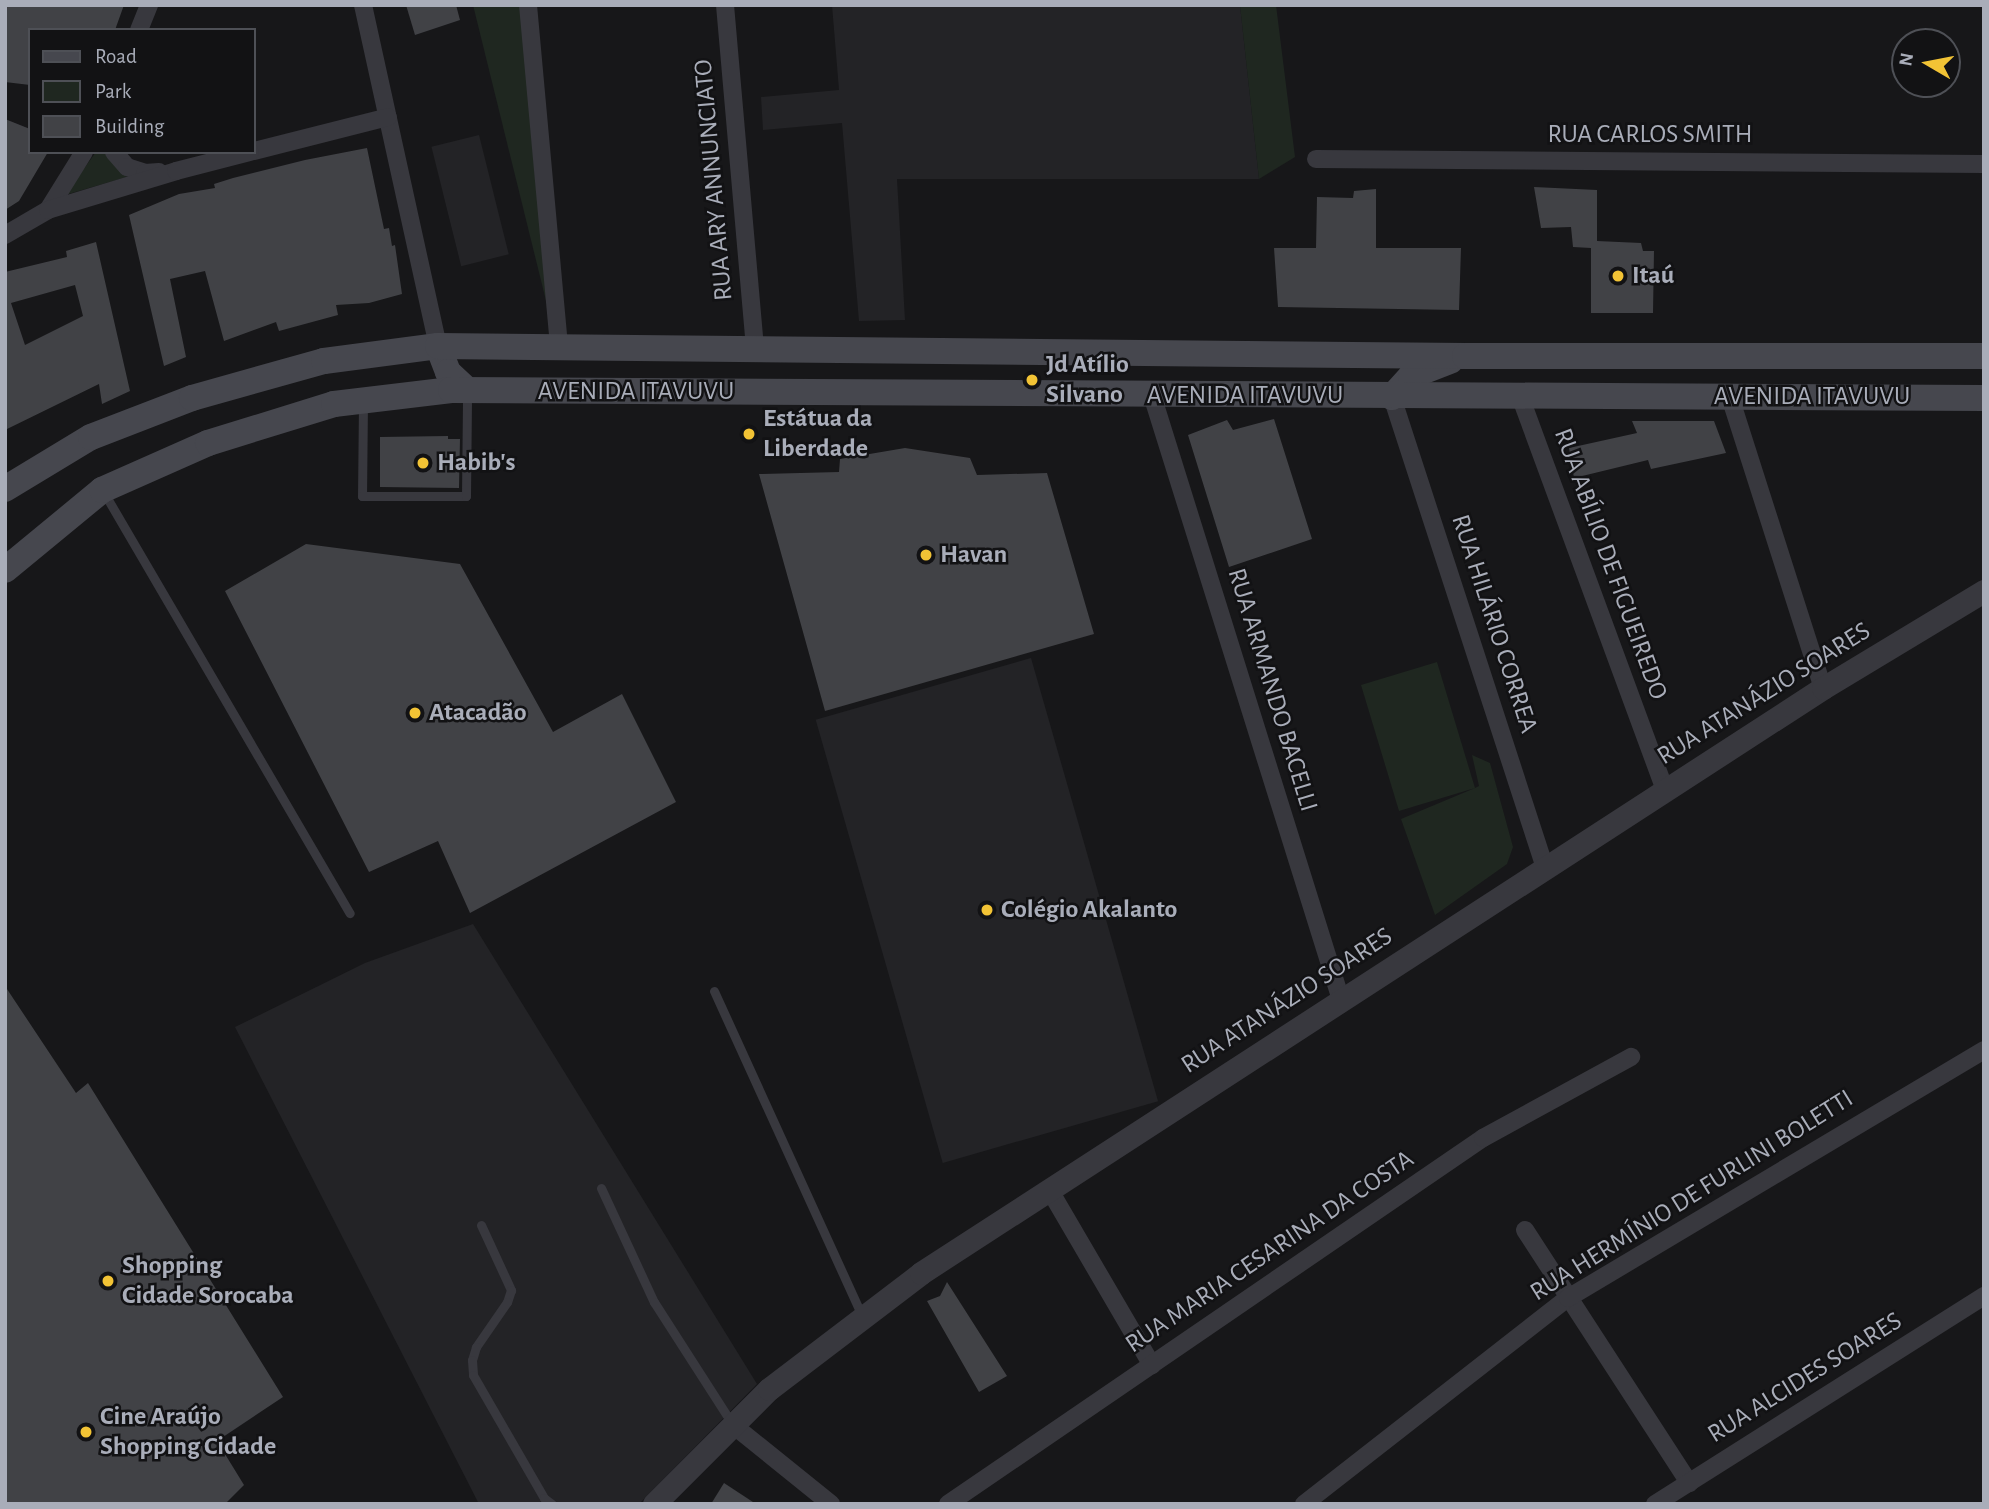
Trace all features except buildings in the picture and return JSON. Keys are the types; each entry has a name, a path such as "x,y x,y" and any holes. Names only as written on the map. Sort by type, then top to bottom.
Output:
{"main road":[{"name":"AVENIDA ITAVUVU","path":"7,484 91,437 192,398 324,361 438,346 1465,356 1984,356"},
{"path":"438,346 448,372 467,390"},
{"path":"712,392 746,376 755,349"},
{"path":"1392,397 1411,376 1465,356"},
{"name":"AVENIDA ITAVUVU","path":"5,570 102,490 208,443 334,404 467,390 1392,397 1984,398"}],"street":[{"path":"140,28 149,5"},
{"path":"363,5 438,346"},
{"path":"528,5 559,347"},
{"name":"RUA ARY ANNUNCIATO","path":"725,5 755,349"},
{"path":"256,151 388,117"},
{"path":"48,211 83,154"},
{"path":"116,154 127,167 145,173 176,171"},
{"path":"5,235 48,211 176,171 244,154"},
{"name":"RUA CARLOS SMITH","path":"1316,159 1984,164"},
{"name":"RUA ARMANDO BACELLI","path":"1152,395 1341,1000"},
{"name":"RUA ABÍLIO DE FIGUEIREDO","path":"1520,396 1665,790"},
{"name":"RUA HILÁRIO CORREA","path":"1392,397 1545,867"},
{"path":"1730,397 1823,688"},
{"name":"RUA ATANÁZIO SOARES","path":"654,1504 769,1389 862,1316 1049,1189 1545,867 1823,688 1984,591"},
{"name":"RUA HERMÍNIO DE FURLINI BOLETTI","path":"1304,1504 1568,1298 1984,1050"},
{"name":"RUA MARIA CESARINA DA COSTA","path":"948,1504 1483,1138 1631,1057"},
{"path":"1049,1189 1152,1365"},
{"path":"1525,1230 1689,1483"},
{"name":"RUA ALCIDES SOARES","path":"1655,1504 1984,1296"},
{"path":"733,1425 831,1504"}],"lane":[{"path":"363,401 362,496 466,496 467,390"},
{"path":"102,490 350,913"},
{"path":"714,991 862,1316"},
{"path":"601,1188 654,1302 733,1425"},
{"path":"481,1225 511,1290 507,1302 476,1348 472,1360 473,1375 544,1498 552,1504"}],"shaded area":[{"path":"832,5 1240,5 1259,179 897,179 905,320 859,321 842,123 763,130 761,97 839,90"},
{"path":"479,135 509,254 461,266 431,147"},
{"name":"Colégio Akalanto","path":"1031,658 1158,1101 943,1163 816,720"},
{"path":"473,924 757,1384 639,1504 479,1504 235,1027 365,963"}],"green space":[{"path":"473,5 521,5 550,317"},
{"path":"1240,5 1276,5 1295,157 1259,179"},
{"path":"95,154 110,154 127,177 65,195"},
{"path":"1437,662 1475,788 1399,811 1361,685"},
{"path":"1472,755 1490,763 1513,847 1507,864 1435,915 1401,819 1479,786"}],"place":[{"name":"Itaú","path":"1618,276"},
{"name":"Jd Atílio Silvano","path":"1032,380"},
{"name":"Estátua da Liberdade","path":"749,434"},
{"name":"Habib's","path":"423,463"},
{"name":"Havan","path":"926,555"},
{"name":"Atacadão","path":"415,713"},
{"name":"Colégio Akalanto","path":"987,910"},
{"name":"Shopping Cidade Sorocaba","path":"108,1281"},
{"name":"Cine Araújo Shopping Cidade","path":"86,1432"}]}
